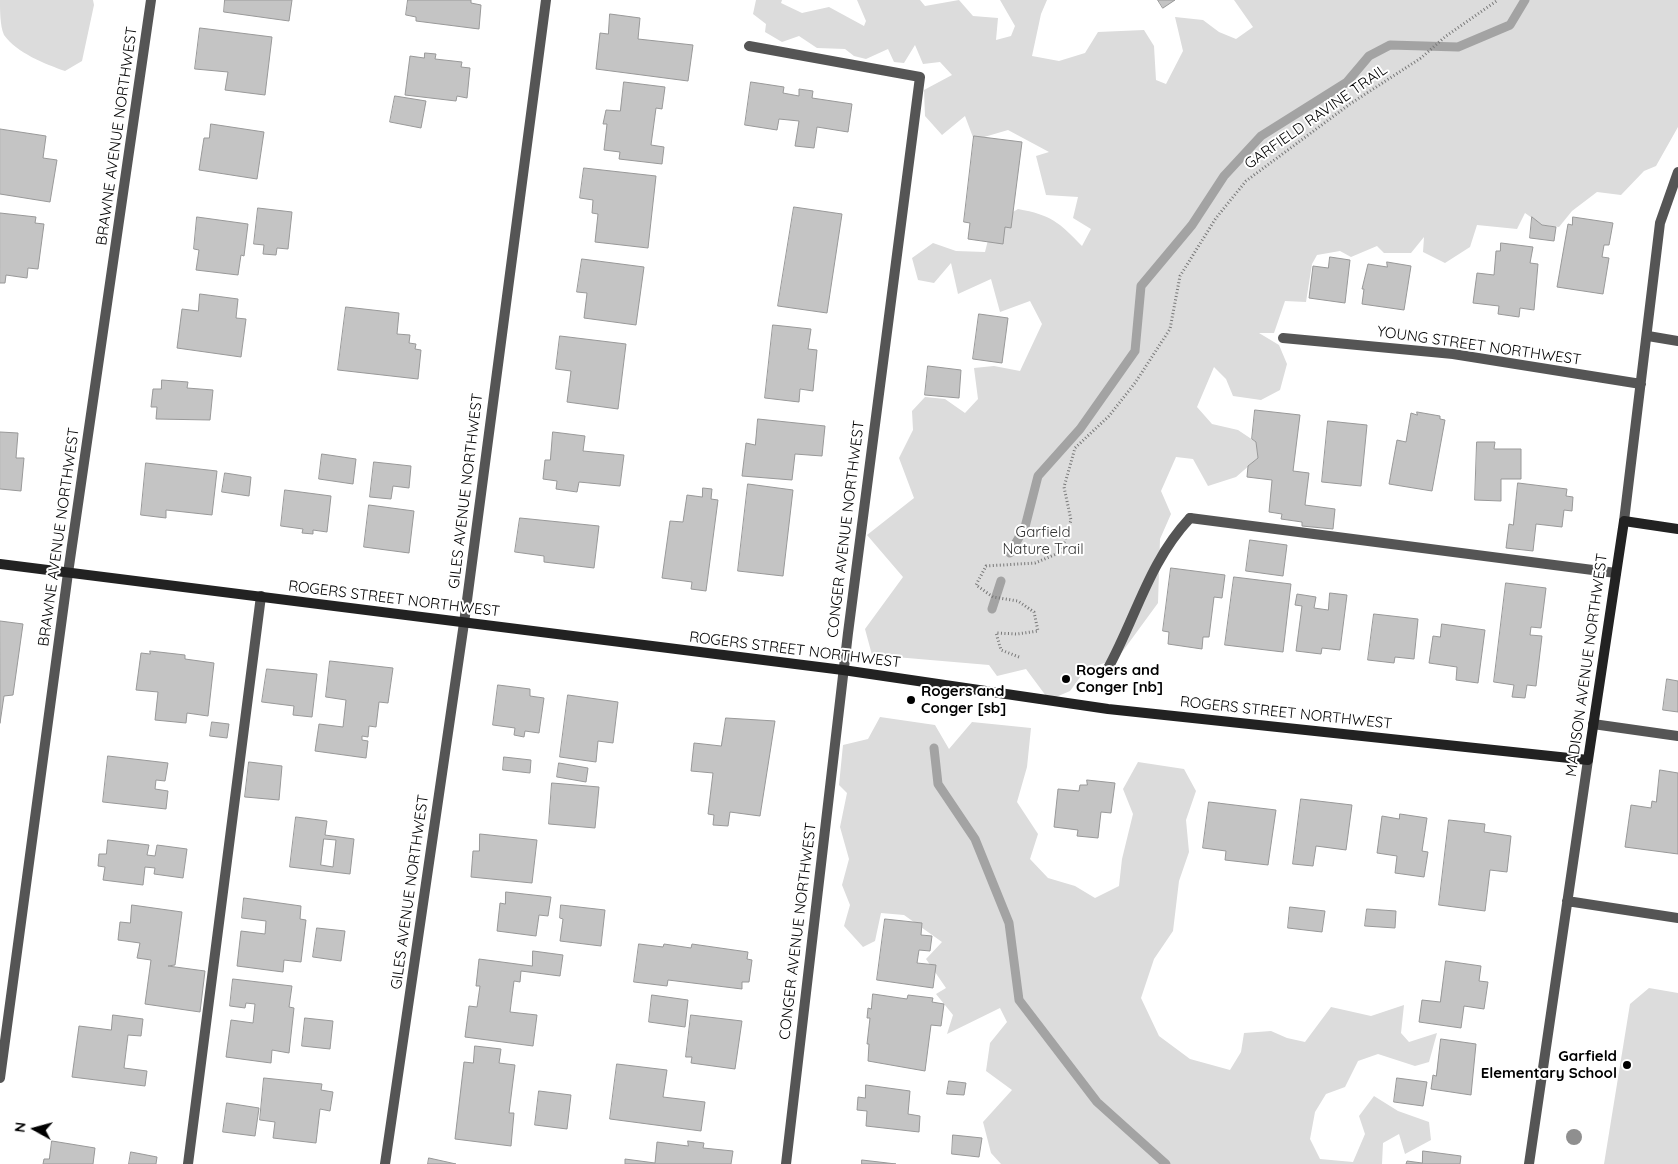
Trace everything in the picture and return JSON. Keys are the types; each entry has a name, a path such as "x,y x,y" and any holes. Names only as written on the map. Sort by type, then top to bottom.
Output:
{"street":[{"name":"BRAWNE AVENUE NORTHWEST","path":"0,1078 68,573 151,0"},
{"name":"GILES AVENUE NORTHWEST","path":"385,1164 464,623 546,0"},
{"name":"CONGER AVENUE NORTHWEST","path":"749,46 920,77 843,670 786,1164"},
{"name":"MADISON AVENUE NORTHWEST","path":"1529,1164 1624,521 1648,336 1660,223 1678,172"},
{"path":"1648,336 1678,341"},
{"name":"YOUNG STREET NORTHWEST","path":"1283,338 1453,354 1641,384"},
{"path":"1107,670 1147,581 1177,533 1190,518 1616,573"},
{"path":"1624,521 1678,529"},
{"name":"ROGERS STREET NORTHWEST","path":"0,564 843,670 1108,709 1588,760"},
{"path":"188,1164 261,596"},
{"path":"1593,724 1678,736"},
{"path":"1568,901 1678,918"}],"path":[{"name":"GARFIELD RAVINE TRAIL","path":"1019,657 1001,650 996,633 1017,634 1038,631 1034,612 1018,601 993,596 976,585 986,566 1035,563 1061,552 1070,520 1064,487 1075,448 1109,416 1134,383 1170,329 1180,276 1216,218 1246,181 1350,104 1421,58 1446,36 1498,0"}],"green space":[{"path":"0,0 93,0 94,5 82,61 65,71 40,61 16,47 4,35 0,18"},
{"name":"Garfield Nature Trail","path":"756,0 782,0 781,3 802,13 829,7 864,26 866,21 857,0 920,0 925,6 959,0 973,16 998,18 996,40 1011,36 1015,26 1000,0 1047,0 1041,14 1032,56 1059,61 1085,53 1098,32 1144,30 1154,46 1156,80 1166,84 1183,51 1175,17 1203,20 1219,32 1236,39 1253,27 1234,0 1678,0 1678,127 1656,166 1644,171 1621,195 1597,192 1572,211 1559,227 1542,225 1525,213 1517,229 1477,225 1470,247 1445,263 1423,252 1424,237 1411,253 1384,253 1377,246 1351,257 1340,251 1317,255 1312,264 1306,302 1285,301 1274,333 1259,333 1279,345 1287,364 1280,390 1261,400 1233,396 1226,379 1214,367 1197,407 1212,424 1238,430 1256,442 1258,458 1236,477 1208,486 1193,459 1176,457 1161,491 1171,514 1160,539 1158,603 1117,659 1086,669 1070,691 1049,700 1026,669 997,676 989,665 872,655 865,629 903,577 867,535 914,498 899,458 913,430 912,411 925,397 945,399 965,413 978,399 974,368 994,366 1020,371 1042,324 1030,301 1000,312 991,279 958,294 951,263 934,283 918,280 912,258 933,243 956,251 985,252 992,224 1018,209 1039,214 1054,221 1082,246 1091,229 1073,218 1078,197 1046,195 1036,156 1049,152 1008,130 974,140 965,116 942,135 925,116 924,90 952,75 940,62 923,64 915,45 904,63 894,62 888,49 866,59 854,56 845,49 817,48 799,36 782,42 765,32 766,24 753,14"},
{"path":"880,717 935,725 949,749 972,722 1031,728 1027,767 1017,802 1038,834 1030,859 1048,878 1075,886 1095,898 1119,886 1122,859 1133,814 1123,789 1138,762 1184,769 1196,791 1186,820 1189,852 1179,881 1173,931 1154,959 1141,998 1159,1036 1190,1059 1230,1070 1241,1052 1244,1033 1271,1031 1287,1038 1305,1042 1331,1007 1371,1016 1404,1005 1401,1033 1409,1042 1437,1033 1429,1062 1415,1066 1378,1054 1358,1061 1345,1087 1326,1094 1315,1112 1310,1139 1320,1159 1353,1162 1365,1134 1359,1116 1374,1096 1398,1111 1429,1122 1431,1140 1405,1154 1399,1134 1383,1143 1382,1164 1001,1164 991,1153 983,1122 1012,1090 986,1071 990,1043 1007,1022 1000,1008 947,1034 953,1015 936,994 946,988 926,959 942,942 904,915 881,913 875,941 863,947 844,926 850,905 842,885 849,859 840,827 847,793 839,785 843,745 868,739"},
{"path":"1649,988 1678,993 1678,1164 1604,1164 1630,1004"}],"building":[{"path":"225,0 292,0 289,21 224,12"},
{"path":"408,0 471,0 471,3 481,5 479,29 416,21 416,17 406,15"},
{"path":"1158,0 1175,0 1163,8"},
{"path":"610,14 640,18 638,39 693,45 688,81 596,69 600,33 608,34"},
{"path":"200,28 272,37 265,95 225,90 228,72 195,69"},
{"path":"425,53 436,54 435,59 462,62 461,67 470,68 467,98 457,96 456,101 405,95 410,56 424,58"},
{"path":"624,82 665,87 662,109 656,108 651,145 664,147 662,164 619,159 620,152 604,150 607,124 603,124 606,110 620,111"},
{"path":"751,82 784,87 783,93 799,96 799,89 813,91 812,98 852,104 848,132 817,127 814,148 795,146 799,121 779,119 777,130 745,125"},
{"path":"395,96 426,101 421,128 390,122"},
{"path":"211,124 264,132 257,179 199,170 204,138 209,138"},
{"path":"0,129 46,136 43,158 57,160 50,202 0,194"},
{"path":"974,136 1022,142 1011,228 1005,227 1003,244 968,239 970,223 964,222"},
{"path":"584,168 656,176 648,248 595,242 598,214 592,213 593,200 580,198"},
{"path":"794,207 842,214 827,313 778,306"},
{"path":"258,208 292,212 288,249 277,248 276,255 263,254 264,245 254,244"},
{"path":"0,213 36,217 35,223 44,224 38,269 28,268 27,278 6,275 5,283 0,283"},
{"path":"197,217 248,224 244,256 241,255 238,275 196,270 199,250 194,249"},
{"path":"1532,217 1542,225 1556,227 1554,241 1530,238"},
{"path":"1573,217 1613,223 1609,245 1604,245 1602,257 1609,258 1603,294 1557,287 1568,224 1572,225"},
{"path":"1501,243 1533,247 1530,263 1538,264 1534,310 1520,308 1519,317 1498,314 1499,306 1473,303 1477,273 1494,275 1496,251 1500,251"},
{"path":"1330,257 1350,260 1345,303 1309,298 1313,266 1328,268"},
{"path":"582,259 644,267 636,325 584,318 587,293 577,292"},
{"path":"1387,262 1411,266 1404,310 1362,304 1364,289 1362,289 1368,264 1387,267"},
{"path":"200,294 238,299 236,318 246,319 241,357 177,348 182,309 198,311"},
{"path":"346,307 399,313 397,334 410,335 409,343 416,344 415,349 421,350 418,379 338,370"},
{"path":"979,314 1008,318 1002,363 973,359"},
{"path":"773,325 811,329 808,349 817,350 813,391 800,389 799,402 765,398"},
{"path":"560,336 626,344 618,409 567,402 571,371 556,369"},
{"path":"928,366 961,370 959,398 925,395"},
{"path":"162,380 188,382 187,388 213,390 210,420 156,419 157,407 151,407 153,389 161,389"},
{"path":"1255,410 1300,415 1293,471 1309,473 1305,505 1335,509 1333,529 1302,526 1302,522 1281,519 1282,514 1269,512 1272,480 1247,477 1248,466 1258,458 1256,442 1252,439"},
{"path":"1417,412 1440,416 1440,419 1445,420 1432,491 1389,484 1397,440 1406,442 1411,413 1417,415"},
{"path":"758,419 825,426 822,456 795,454 792,480 742,476 746,443 755,445"},
{"path":"1328,421 1367,425 1361,486 1322,482"},
{"path":"0,432 18,433 16,458 24,458 21,491 0,489"},
{"path":"553,432 585,436 583,451 624,455 620,486 579,482 577,492 556,489 557,481 543,479 545,460 550,460"},
{"path":"1477,442 1495,442 1494,449 1521,449 1521,479 1501,479 1501,501 1475,500"},
{"path":"322,454 356,459 353,484 319,479"},
{"path":"374,462 411,466 409,488 393,486 391,499 370,497"},
{"path":"146,463 217,471 212,515 166,510 166,518 141,515"},
{"path":"225,473 251,477 249,496 222,492"},
{"path":"1518,483 1567,489 1566,496 1573,497 1572,511 1564,510 1562,527 1536,524 1533,551 1506,548 1509,524 1513,525"},
{"path":"748,484 793,490 783,576 738,571"},
{"path":"703,488 712,489 711,499 718,500 706,591 691,589 692,582 662,578 670,521 683,522 687,495 702,497"},
{"path":"285,490 331,496 327,532 313,530 313,534 302,533 303,529 281,526"},
{"path":"369,505 414,511 409,553 364,547"},
{"path":"520,518 599,526 594,568 544,562 544,556 515,552"},
{"path":"1250,540 1287,545 1283,576 1246,571"},
{"path":"1171,568 1225,575 1222,598 1214,597 1209,637 1203,637 1202,649 1168,644 1169,632 1163,631"},
{"path":"1234,577 1291,584 1283,652 1225,645"},
{"path":"1506,583 1546,588 1541,628 1531,627 1530,635 1542,636 1536,686 1527,685 1525,698 1512,697 1514,685 1494,682"},
{"path":"1330,593 1347,595 1340,650 1322,648 1321,654 1296,651 1302,606 1295,605 1297,594 1316,597 1314,608 1328,610"},
{"path":"1374,614 1418,619 1414,659 1395,657 1394,663 1368,660"},
{"path":"0,621 23,624 13,695 4,696 0,723"},
{"path":"1442,624 1485,630 1478,683 1456,680 1457,667 1429,663 1433,636 1440,637"},
{"path":"150,651 185,655 185,659 214,663 208,716 187,713 186,723 155,720 158,692 136,690 141,653 150,654"},
{"path":"330,661 393,668 388,703 379,702 376,727 369,726 368,737 362,736 362,740 368,741 366,758 315,751 319,724 343,727 346,700 326,697"},
{"path":"267,669 317,674 312,717 293,715 294,706 262,702"},
{"path":"1667,679 1678,681 1678,712 1663,710"},
{"path":"498,685 530,689 530,696 544,698 539,733 525,731 524,737 514,735 515,728 493,725"},
{"path":"568,695 618,702 613,743 598,741 596,762 560,757"},
{"path":"726,718 775,721 760,816 730,812 728,826 713,825 714,815 708,814 713,773 691,771 694,743 721,746"},
{"path":"212,722 229,724 227,738 210,736"},
{"path":"108,756 168,763 165,781 156,780 155,789 168,791 166,809 103,802"},
{"path":"504,757 531,760 530,773 503,770"},
{"path":"249,762 282,766 279,800 245,797"},
{"path":"559,763 588,768 586,782 557,777"},
{"path":"1660,770 1678,773 1678,854 1625,847 1631,805 1651,808 1652,801 1656,802"},
{"path":"1087,780 1115,783 1111,813 1101,812 1098,838 1077,836 1078,830 1054,827 1058,789 1079,791 1080,785 1087,785"},
{"path":"552,783 599,787 595,828 549,824"},
{"path":"1301,799 1352,805 1346,850 1316,846 1313,866 1293,864"},
{"path":"1209,802 1276,810 1268,865 1225,860 1226,851 1203,848"},
{"path":"1400,814 1427,818 1422,851 1428,852 1424,877 1395,873 1397,856 1377,853 1382,816 1399,819"},
{"path":"296,817 327,821 325,835 354,839 350,874 290,867","holes":["324,839 336,840 333,867 321,865"]},
{"path":"1449,820 1485,824 1484,832 1511,836 1507,872 1490,870 1485,911 1439,905"},
{"path":"480,834 537,840 532,883 471,877 473,851 479,851"},
{"path":"108,840 149,845 147,855 155,856 157,845 187,849 183,878 154,874 155,868 145,867 143,885 103,880 105,867 98,866 99,854 106,854"},
{"path":"506,892 551,897 548,916 539,915 536,936 497,931 500,903 505,904"},
{"path":"244,898 301,906 300,919 306,920 301,962 284,960 283,972 237,966 241,931 265,934 266,921 242,918"},
{"path":"132,905 182,912 175,965 168,966 205,971 200,1012 145,1004 151,960 137,958 140,943 118,940 120,922 130,923"},
{"path":"561,905 605,910 601,946 560,941 563,919 560,918"},
{"path":"1290,907 1325,911 1322,932 1288,928"},
{"path":"1367,909 1396,911 1395,928 1365,926"},
{"path":"885,919 922,923 921,935 932,936 930,951 919,950 917,963 936,965 933,988 877,980"},
{"path":"317,928 345,931 341,961 313,957"},
{"path":"639,944 663,947 664,944 691,948 692,944 748,952 747,959 752,960 749,982 742,982 742,989 668,980 667,986 634,982"},
{"path":"533,951 563,955 560,976 521,971 520,982 514,981 510,1012 537,1015 533,1046 465,1037 469,1006 477,1007 480,986 476,986 479,959 532,966"},
{"path":"1446,961 1481,966 1479,981 1488,982 1484,1009 1464,1006 1461,1028 1419,1022 1422,1000 1440,1002"},
{"path":"233,979 292,986 289,1007 294,1008 289,1053 272,1050 271,1063 226,1057 231,1020 253,1023 255,1004 246,1003 245,1008 230,1006"},
{"path":"873,994 907,999 908,995 933,998 932,1002 944,1004 941,1026 931,1025 925,1071 868,1061 869,1044 867,1044 870,1018 867,1018 868,1008 871,1009"},
{"path":"652,995 688,1000 685,1027 649,1022"},
{"path":"113,1015 143,1019 141,1036 128,1035 124,1068 147,1071 145,1086 72,1077 79,1026 111,1030"},
{"path":"691,1015 742,1021 735,1069 691,1063 692,1057 686,1057"},
{"path":"305,1018 333,1021 330,1049 302,1046"},
{"path":"1441,1039 1476,1044 1471,1095 1431,1089 1433,1075 1436,1076"},
{"path":"475,1046 501,1049 499,1063 515,1065 509,1113 514,1113 511,1146 455,1139 464,1062 473,1063"},
{"path":"617,1064 667,1070 663,1097 705,1102 701,1131 610,1119"},
{"path":"264,1078 322,1084 321,1090 333,1092 330,1111 320,1109 316,1143 273,1138 275,1122 260,1120"},
{"path":"1397,1078 1427,1082 1423,1106 1394,1102"},
{"path":"949,1081 966,1083 964,1095 947,1094"},
{"path":"866,1085 910,1091 908,1114 920,1116 919,1132 866,1126 867,1111 857,1110 858,1097 865,1098"},
{"path":"539,1091 571,1095 567,1129 535,1125"},
{"path":"227,1103 259,1108 255,1136 223,1132"},
{"path":"953,1135 982,1138 979,1157 952,1154"},
{"path":"52,1141 95,1148 93,1164 43,1164 44,1159 49,1159"},
{"path":"688,1141 704,1143 703,1148 733,1151 731,1164 625,1164 625,1159 655,1163 657,1142 688,1146"},
{"path":"1423,1151 1461,1156 1460,1164 1406,1164 1407,1161 1422,1163"},
{"path":"131,1152 157,1157 156,1164 129,1164"},
{"path":"429,1158 456,1164 428,1164"},
{"path":"862,1160 896,1164 862,1164"}],"waterway":[{"path":"1010,553 1025,527 1038,476 1080,429 1135,351 1141,286 1192,225 1224,176 1261,136 1347,82 1369,56 1390,45 1458,47 1510,25 1525,0"},
{"path":"992,609 1001,581"},
{"path":"934,748 938,784 975,839 1009,923 1019,1000 1097,1102 1166,1164"}],"place":[{"name":"Rogers and Conger [nb]","path":"1066,679"},
{"name":"Rogers and Conger [sb]","path":"911,700"},
{"name":"Garfield Elementary School","path":"1627,1065"}]}
